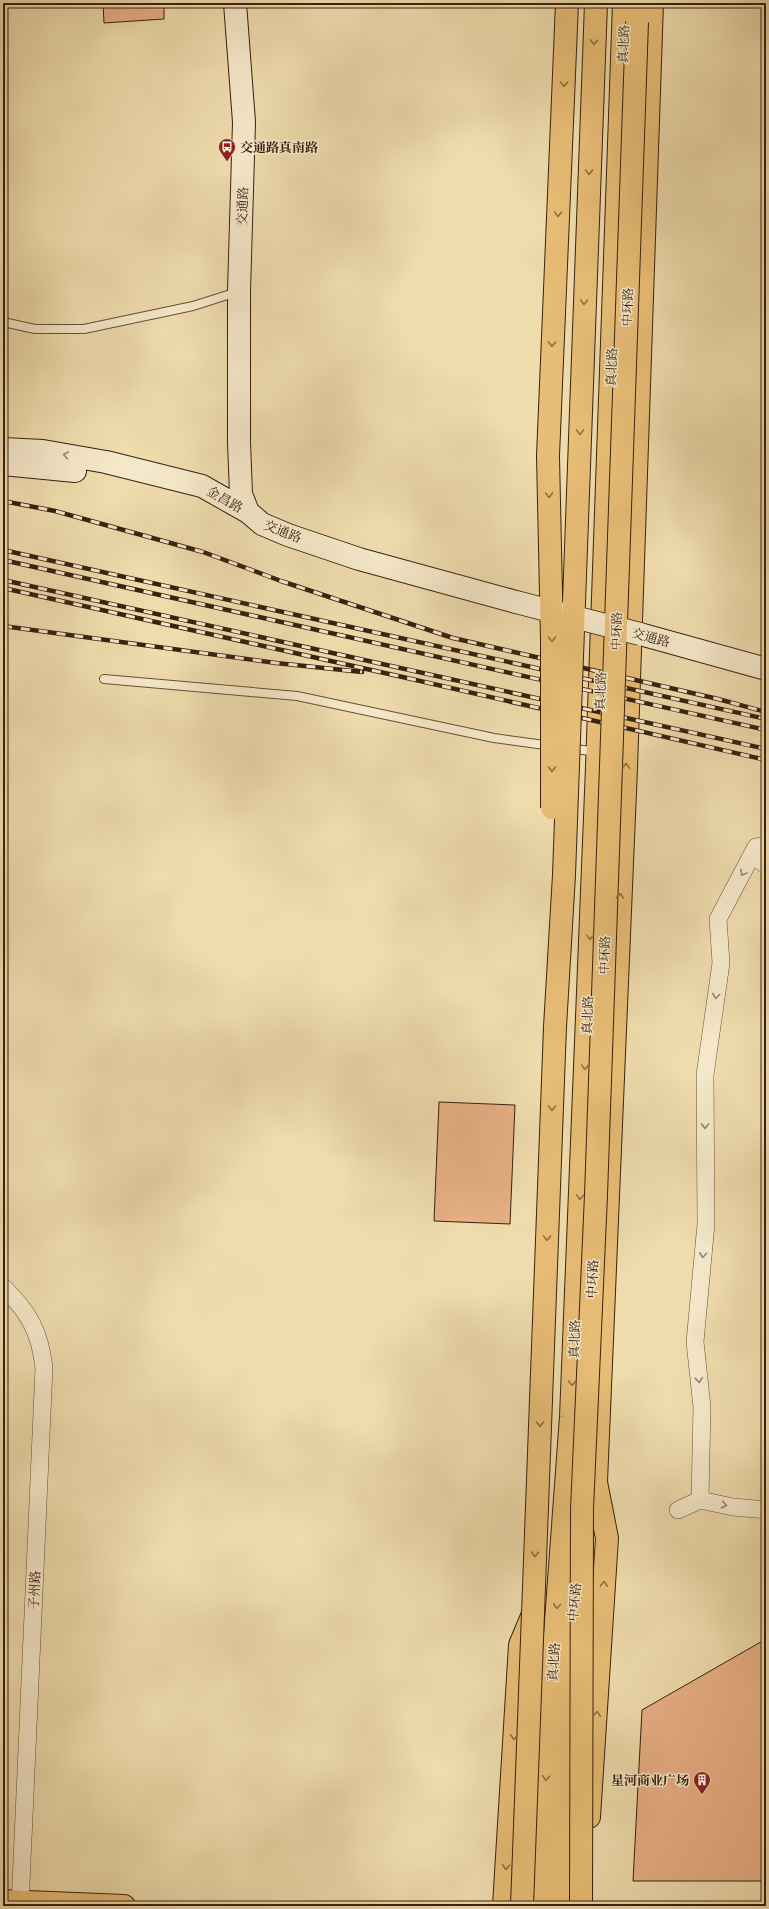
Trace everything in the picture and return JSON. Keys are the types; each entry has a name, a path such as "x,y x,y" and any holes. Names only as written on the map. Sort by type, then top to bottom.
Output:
{"main road":[{"name":"交通路","path":"235,3 244,122 239,291 241,494 248,512 262,524 359,558 516,602 766,668"},
{"path":"555,1027 551,863 552,640 548,456 567,3"},
{"path":"522,1906 555,1027 564,874 596,3"},
{"name":"真北路","path":"538,1906 571,1417 598,752 624,3"},
{"path":"570,1906 596,1482 626,752 652,3"},
{"name":"中环路","path":"559,1906 570,1646 582,1508 639,9"},
{"name":"金昌路","path":"3,449 43,451 106,462 202,486 248,512"},
{"name":"金昌路","path":"3,464 101,474 248,512"},
{"path":"580,1906 592,1786 607,1538 596,1482"},
{"path":"580,1906 582,1508"},
{"path":"504,1906 520,1645 561,1553"},
{"path":"14,1903 124,1906"}],"street":[{"path":"700,1500 702,1407 695,1342 706,1224 705,1075 721,964 718,919 761,855"},
{"name":"子州路","path":"3,1287 20,1303 34,1325 42,1348 44,1368 14,1903"},
{"path":"678,1510 700,1500 733,1507 766,1510"}],"lane":[{"path":"3,322 35,329 84,329 193,306 239,291"},
{"path":"104,679 297,696 494,738 598,752"}],"building":[{"path":"103,3 164,3 164,19 104,23"},
{"path":"439,1102 515,1105 510,1224 434,1221"},
{"name":"星河商业广场","path":"766,1639 766,1881 633,1881 642,1710"}],"railway":[{"path":"3,501 55,511 203,552 281,581 453,638 718,699 766,712"},
{"path":"3,550 766,719"},
{"path":"3,560 766,730"},
{"path":"3,580 766,749"},
{"path":"3,588 766,760"},
{"path":"3,626 276,663 362,672"}],"place":[{"name":"交通路真南路","path":"227,162"},
{"name":"星河商业广场","path":"702,1795"}]}
